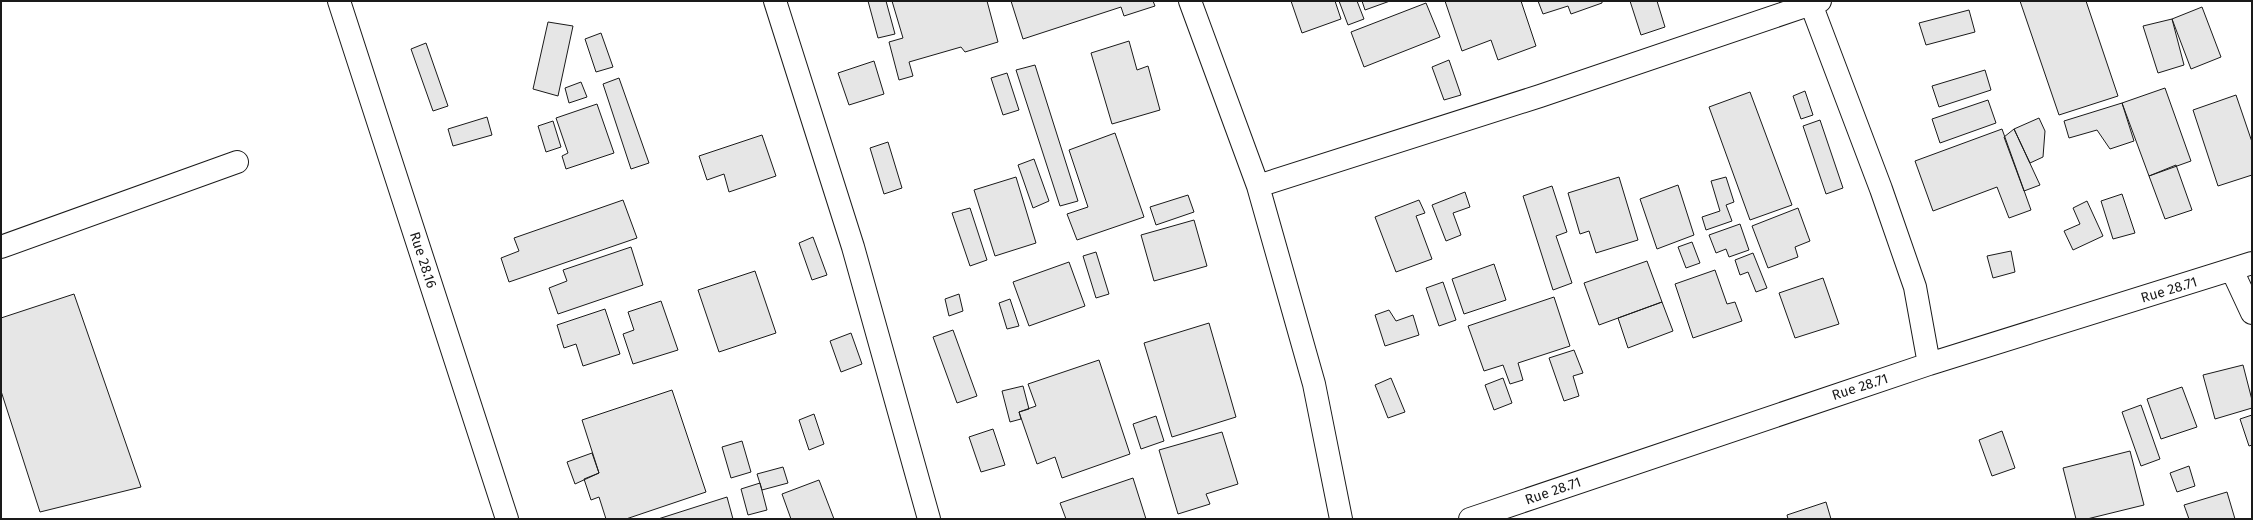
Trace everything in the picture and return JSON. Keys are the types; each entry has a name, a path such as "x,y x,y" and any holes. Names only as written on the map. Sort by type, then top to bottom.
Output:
{"street":[{"name":"Rue 28.16","path":"339,1 507,519"},
{"path":"775,1 853,246 929,519"},
{"path":"1190,1 1258,186 1314,384 1341,519"},
{"path":"1258,186 1540,96 1815,2 1915,286 1929,364"},
{"path":"1,247 237,162"},
{"name":"Rue 28.71","path":"1470,519 1929,364 2252,263"},
{"path":"2232,270 2252,313"}],"building":[{"path":"868,1 886,1 895,34 878,38"},
{"path":"892,1 987,1 998,42 965,52 961,47 909,62 913,76 899,80 889,42 903,38"},
{"path":"1011,1 1153,1 1155,6 1124,16 1121,7 1023,39"},
{"path":"1291,1 1335,1 1341,19 1302,33"},
{"path":"1339,1 1357,1 1364,19 1348,25"},
{"path":"1362,1 1390,1 1365,10"},
{"path":"1445,1 1521,1 1536,46 1498,60 1491,40 1462,51"},
{"path":"1538,1 1602,1 1602,3 1571,14 1568,6 1543,14"},
{"path":"1630,1 1657,1 1665,27 1641,35"},
{"path":"2020,1 2086,1 2118,96 2059,115"},
{"path":"1426,3 1440,37 1364,67 1351,32"},
{"path":"2202,7 2221,57 2191,69 2172,19"},
{"path":"1969,10 1975,32 1926,45 1919,23"},
{"path":"2172,19 2184,65 2158,73 2143,26"},
{"path":"548,22 573,26 558,96 533,89"},
{"path":"601,33 613,67 596,72 585,39"},
{"path":"1129,41 1137,70 1148,66 1160,110 1112,124 1091,53"},
{"path":"426,43 448,106 433,111 411,49"},
{"path":"1449,60 1461,95 1444,100 1432,67"},
{"path":"874,61 884,94 849,105 838,73"},
{"path":"1035,65 1078,201 1060,206 1016,70"},
{"path":"1985,70 1991,90 1939,107 1932,86"},
{"path":"1007,73 1019,110 1003,115 991,78"},
{"path":"619,78 649,163 631,169 603,84"},
{"path":"581,82 587,97 569,103 565,88"},
{"path":"2165,88 2191,161 2149,176 2122,103"},
{"path":"1805,91 1813,115 1801,119 1793,96"},
{"path":"1750,92 1792,205 1750,220 1709,107"},
{"path":"2236,95 2252,142 2252,175 2218,186 2193,110"},
{"path":"1988,100 1996,123 1940,143 1932,119"},
{"path":"2122,103 2134,141 2110,149 2097,130 2069,138 2064,121"},
{"path":"597,104 614,153 566,169 562,156 568,153 556,118"},
{"path":"487,117 492,135 453,146 448,129"},
{"path":"2039,118 2045,131 2043,157 2030,163 2014,129"},
{"path":"1820,120 1843,188 1826,194 1803,126"},
{"path":"553,121 561,147 546,152 538,126"},
{"path":"2002,129 2031,210 2009,218 1997,187 1933,211 1915,161"},
{"path":"2014,129 2040,185 2024,191 2004,137"},
{"path":"1115,133 1144,217 1077,240 1067,214 1088,207 1069,150"},
{"path":"762,135 776,176 729,192 724,174 707,180 699,156"},
{"path":"888,142 902,188 884,194 870,148"},
{"path":"1034,159 1049,201 1033,208 1018,165"},
{"path":"2176,165 2192,210 2165,219 2149,176"},
{"path":"1016,177 1036,243 995,256 974,190"},
{"path":"1619,177 1638,240 1596,253 1589,231 1580,234 1568,193"},
{"path":"1726,177 1734,202 1726,205 1732,221 1706,230 1702,217 1720,211 1711,181"},
{"path":"1678,185 1694,235 1657,249 1640,199"},
{"path":"1552,186 1567,232 1556,236 1572,283 1553,290 1523,196"},
{"path":"1465,192 1470,207 1453,213 1461,235 1446,241 1432,205"},
{"path":"2122,194 2135,233 2113,239 2101,201"},
{"path":"1188,195 1194,212 1156,225 1150,207"},
{"path":"623,200 637,238 509,282 501,258 519,251 514,238"},
{"path":"1419,200 1425,213 1416,216 1432,259 1396,272 1375,217"},
{"path":"2087,201 2103,236 2073,250 2064,231 2080,224 2073,208"},
{"path":"970,208 987,260 970,266 952,213"},
{"path":"1798,208 1810,241 1795,247 1798,257 1768,268 1752,226"},
{"path":"1194,220 1207,266 1154,281 1141,235"},
{"path":"1740,224 1749,250 1729,257 1726,249 1716,253 1709,235"},
{"path":"813,237 827,275 812,280 799,243"},
{"path":"1692,242 1700,263 1686,268 1678,247"},
{"path":"631,247 643,285 558,314 549,288 567,281 563,270"},
{"path":"2011,251 2015,272 1993,278 1987,256"},
{"path":"1096,252 1109,294 1096,298 1083,256"},
{"path":"1753,253 1767,288 1756,292 1748,272 1740,275 1735,260"},
{"path":"1647,261 1662,302 1599,325 1584,283"},
{"path":"1069,262 1085,306 1029,326 1013,282"},
{"path":"1494,264 1506,300 1464,314 1452,279"},
{"path":"1715,270 1727,304 1735,302 1742,321 1693,338 1675,284"},
{"path":"755,271 776,333 719,352 698,290"},
{"path":"1823,278 1839,324 1795,338 1779,293"},
{"path":"1443,282 1456,320 1439,326 1426,288"},
{"path":"74,294 141,487 40,512 1,391 1,318"},
{"path":"959,294 963,311 949,316 945,299"},
{"path":"1554,297 1570,346 1518,363 1523,380 1510,384 1503,365 1484,371 1468,326"},
{"path":"1010,299 1019,326 1007,329 999,303"},
{"path":"661,301 678,350 633,364 623,334 634,330 628,312"},
{"path":"1662,302 1673,331 1628,348 1618,318"},
{"path":"605,309 620,354 583,366 576,344 564,348 557,325"},
{"path":"1389,310 1396,321 1413,315 1419,335 1385,346 1375,315"},
{"path":"1209,323 1236,417 1172,437 1144,343"},
{"path":"953,330 977,396 957,403 933,337"},
{"path":"851,333 862,364 841,372 830,341"},
{"path":"1574,350 1583,373 1573,376 1579,396 1564,401 1549,358"},
{"path":"1099,360 1130,454 1062,478 1055,457 1037,464 1019,412 1036,406 1028,384"},
{"path":"2243,365 2252,400 2252,408 2215,419 2203,375"},
{"path":"1391,378 1405,412 1388,418 1375,385"},
{"path":"1503,378 1512,403 1494,410 1485,385"},
{"path":"1023,386 1029,409 1019,412 1021,419 1010,422 1002,391"},
{"path":"2182,387 2197,427 2161,439 2147,399"},
{"path":"672,390 706,492 626,519 606,519 599,497 591,500 584,479 599,473 582,420"},
{"path":"2141,405 2160,459 2141,466 2122,412"},
{"path":"814,414 824,444 809,450 799,420"},
{"path":"2252,415 2252,445 2249,446 2240,419"},
{"path":"1156,416 1164,441 1141,449 1133,424"},
{"path":"993,429 1005,465 981,472 969,437"},
{"path":"2002,431 2015,468 1992,476 1979,440"},
{"path":"1222,432 1238,484 1206,494 1210,504 1178,514 1159,450"},
{"path":"742,441 751,472 731,478 722,447"},
{"path":"2130,451 2144,505 2087,519 2076,519 2063,468"},
{"path":"592,453 599,473 575,484 567,462"},
{"path":"2189,466 2195,486 2177,492 2170,473"},
{"path":"783,467 788,483 762,490 757,474"},
{"path":"1133,478 1146,519 1066,519 1060,503"},
{"path":"819,480 834,519 791,519 782,494"},
{"path":"760,483 767,510 748,515 741,489"},
{"path":"2227,492 2235,519 2189,519 2184,505"},
{"path":"727,497 733,519 658,519"},
{"path":"1826,502 1831,519 1788,519 1787,515"}]}
